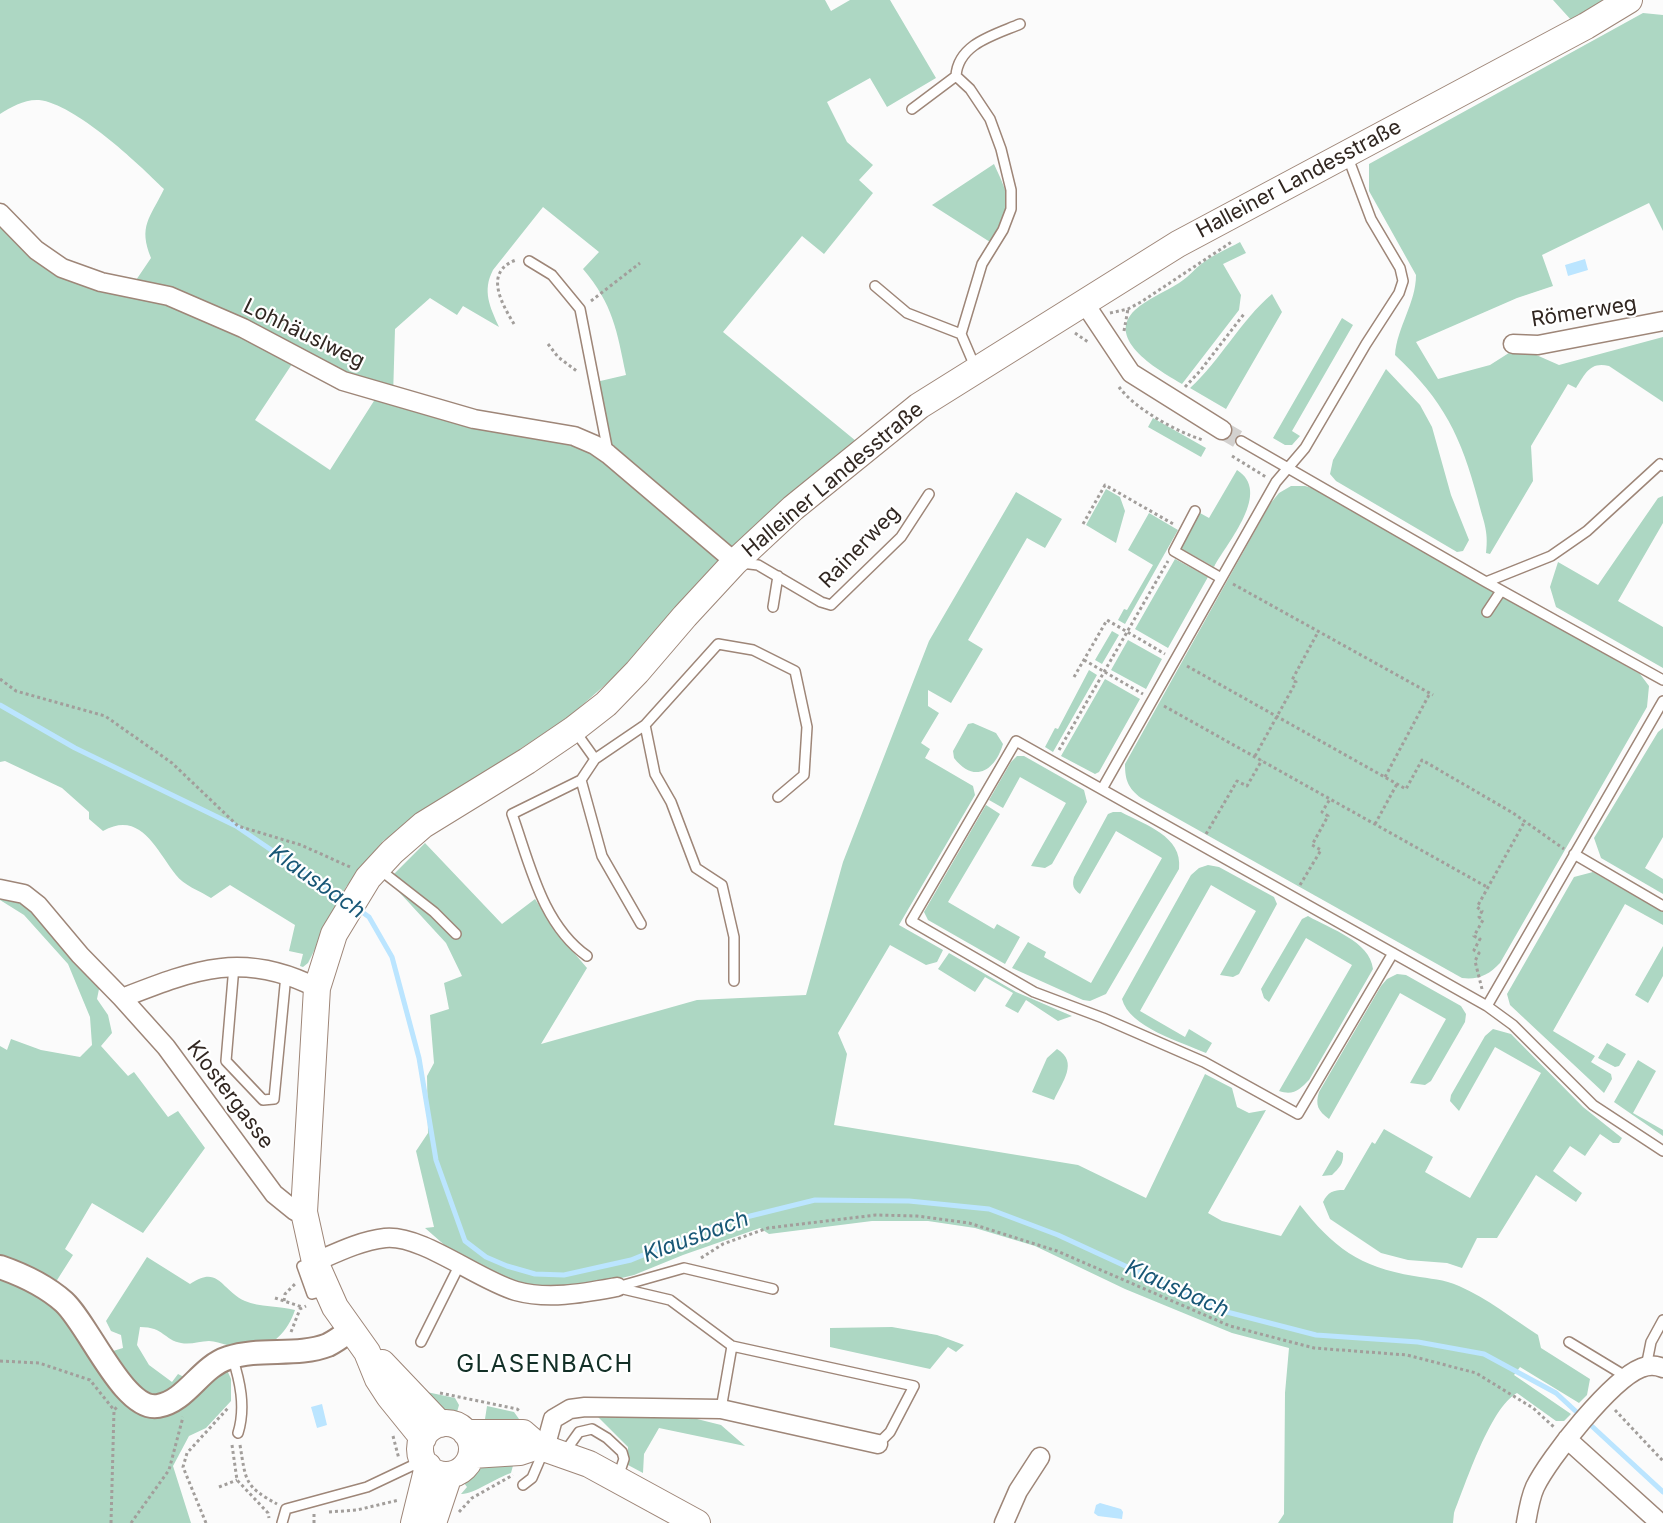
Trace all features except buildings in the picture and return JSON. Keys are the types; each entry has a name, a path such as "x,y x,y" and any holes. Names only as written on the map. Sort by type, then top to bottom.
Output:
{"main road":[{"name":"Halleiner Landesstraße","path":"433,1453 378,1379 367,1352 327,1290 305,1270 304,1212 317,988 334,934 368,873 423,825 574,729 606,704 735,562 793,508 878,436 976,369 1091,312 1178,244 1586,26 1629,0"},
{"path":"414,1523 433,1453 456,1426 469,1444 545,1455 618,1479 689,1521"},
{"path":"433,1453 458,1473 469,1444"},
{"path":"433,1453 445,1519"}],"street":[{"name":"Lohhäuslweg","path":"0,213 36,250 62,268 101,282 169,296 243,328 332,377 393,398 474,419 586,440 609,454 735,562"},
{"path":"1091,312 1131,373 1222,430"},
{"name":"Römerweg","path":"1513,344 1538,345 1663,321"},
{"name":"Klostergasse","path":"0,889 24,894 38,905 80,955 166,1047 274,1194 295,1211 304,1212"},
{"path":"122,998 216,966 253,967 286,975 317,988"},
{"path":"305,1270 357,1244 387,1238 423,1246 489,1281 518,1291 568,1295 617,1287"},
{"path":"0,1268 36,1283 64,1302 87,1331 121,1402 156,1407 173,1400 213,1365 232,1356 315,1348 328,1344 351,1330"},
{"path":"1526,1523 1533,1490 1549,1463 1569,1437 1627,1377 1654,1367"},
{"path":"545,1455 553,1419 570,1409 585,1407 721,1409 878,1444"},
{"path":"1569,1437 1660,1523"},
{"path":"1004,1523 1018,1491 1040,1457"}],"lane":[{"path":"912,109 956,76 957,63 965,51 1020,24"},
{"path":"956,76 970,89 990,119 1001,148 1011,190 1011,209 1003,230 982,264 961,334 976,369"},
{"path":"1102,789 1276,482 1305,448 1399,293 1403,281 1400,268 1362,198 1347,153"},
{"path":"530,261 552,275 580,309 609,454"},
{"path":"875,286 907,313 961,334"},
{"path":"1241,441 1501,591 1663,680"},
{"path":"1486,582 1551,556 1587,531 1660,464 1663,466"},
{"name":"Rainerweg","path":"735,562 758,565 821,602 831,605 901,537 929,494"},
{"path":"1195,511 1173,551 1221,578"},
{"path":"773,607 778,576"},
{"path":"1487,612 1501,591"},
{"path":"587,956 572,945 543,900 512,814 581,780 595,759 645,725 718,644 753,651 795,671 807,727 804,775 778,797"},
{"path":"1487,1006 1663,701"},
{"path":"645,725 655,774 671,802 696,868 722,885 734,937 734,981"},
{"path":"574,729 595,759"},
{"path":"1393,953 1298,1114 1204,1062 1103,1018 1034,992 910,921 1016,741 1201,844 1487,1006 1513,1025 1593,1105 1663,1150"},
{"path":"581,780 602,856 641,924"},
{"path":"1574,854 1663,906"},
{"path":"368,873 434,912 456,934"},
{"path":"234,966 226,1061 263,1100 274,1099 286,975"},
{"path":"422,1342 459,1266"},
{"path":"617,1287 684,1268 773,1289"},
{"path":"617,1287 670,1300 732,1346 914,1386 890,1432 878,1444"},
{"path":"1654,1367 1651,1342 1663,1320"},
{"path":"1569,1342 1627,1377"},
{"path":"721,1409 732,1346"},
{"path":"232,1356 240,1380 242,1419 238,1433"},
{"path":"282,1523 286,1509 367,1487 433,1453"},
{"path":"523,1485 532,1478 545,1455"}],"path":[{"path":"1065,338 1091,312 1128,309 1184,276 1198,262 1238,238"},
{"path":"514,324 497,293 497,279 507,265 514,261 530,261"},
{"path":"580,309 640,263"},
{"path":"1123,332 1128,309"},
{"path":"1193,394 1184,388 1244,314"},
{"path":"548,345 567,365 594,377"},
{"path":"1232,456 1276,482"},
{"path":"1083,524 1105,485 1185,530"},
{"path":"1053,761 1165,566"},
{"path":"1221,578 1432,694 1385,777"},
{"path":"1074,677 1107,620 1396,784 1406,789 1422,760 1525,821 1546,839 1574,854"},
{"path":"1255,756 1296,682 1292,680 1318,632"},
{"path":"1084,660 1487,887"},
{"path":"0,679 16,691 105,716 172,763 238,826 302,845 368,873"},
{"path":"1201,844 1237,781 1247,786 1262,760"},
{"path":"1375,824 1396,784"},
{"path":"1296,899 1299,887 1321,850 1312,844 1328,816 1322,812 1330,799"},
{"path":"1487,1006 1475,961 1479,953 1474,950 1480,939 1474,936 1483,920 1479,917 1482,911 1477,907 1525,821"},
{"path":"684,1268 723,1244 768,1228 876,1215 917,1216 969,1223 1057,1251 1230,1326 1314,1348 1407,1356 1476,1373 1533,1408 1569,1437"},
{"path":"284,1301 285,1294 305,1270"},
{"path":"275,1298 304,1306 288,1335"},
{"path":"0,1361 39,1363 90,1380 121,1402 111,1523"},
{"path":"131,1523 169,1470 190,1386"},
{"path":"439,1393 517,1409 527,1419"},
{"path":"206,1523 183,1467 187,1453 241,1394"},
{"path":"1606,1397 1623,1422 1663,1461"},
{"path":"269,1523 268,1513 237,1480 231,1434 238,1433 246,1480 257,1493 286,1509"},
{"path":"445,1519 472,1498 545,1455"},
{"path":"219,1487 237,1480"},
{"path":"314,1523 314,1514 357,1510 401,1500"}],"green space":[{"path":"0,0 825,0 831,11 850,0 890,0 936,78 887,107 870,78 827,102 847,142 873,165 859,180 873,193 824,254 802,236 723,332 856,441 614,677 571,715 383,841 346,887 308,963 303,967 300,966 303,954 289,951 295,925 230,885 211,898 192,888 179,879 154,845 138,829 128,825 116,826 103,831 89,819 89,812 62,788 5,761 0,762 0,221 28,251 130,289 151,258 146,238 147,222 164,189 105,136 88,123 54,104 39,100 23,102 0,114","holes":["543,207 599,252 583,269 607,306 616,331 626,375 596,382 608,454 393,397 395,329 430,298 457,315 463,306 499,327 488,299 490,278 493,270","296,358 379,393 330,470 255,420"]},
{"path":"1553,0 1608,0 1572,21"},
{"path":"1643,13 1663,15 1663,231 1649,203 1542,255 1553,286 1517,298 1416,342 1438,379 1490,365 1512,351 1534,354 1559,365 1663,337 1663,402 1609,366 1593,367 1585,374 1576,388 1568,384 1531,446 1533,481 1490,554 1486,553 1485,526 1472,477 1457,438 1438,404 1395,355 1399,335 1413,295 1416,275 1369,191 1369,164"},
{"path":"994,164 1007,196 1007,204 1003,220 990,242 932,205"},
{"path":"1240,242 1246,253 1223,264 1241,295 1239,310 1182,384 1139,354 1126,333 1127,321 1140,306 1182,281 1209,259"},
{"path":"1272,294 1282,312 1226,409 1190,388 1250,316"},
{"path":"1342,318 1353,325 1292,431 1300,436 1292,445 1285,445 1273,438"},
{"path":"1386,369 1420,405 1432,427 1451,495 1469,540 1463,551 1457,552 1336,481 1330,474 1333,460"},
{"path":"1153,418 1206,448 1201,457 1148,427"},
{"path":"1237,470 1247,479 1250,491 1249,504 1237,531 1214,567 1180,548 1200,513 1209,518"},
{"path":"1291,486 1315,489 1640,674 1649,686 1647,707 1500,963 1483,976 1462,978 1141,798 1128,783 1125,764 1270,504 1279,493"},
{"path":"1106,489 1120,497 1125,511 1116,543 1086,525"},
{"path":"1016,492 1062,519 1045,548 1027,538 968,640 983,649 951,703 928,690 928,706 939,713 921,743 930,749 925,758 973,786 975,795 899,925 943,950 937,962 926,965 890,945 838,1033 847,1054 834,1125 1078,1165 1146,1198 1205,1074 1232,1088 1237,1107 1249,1113 1266,1110 1208,1213 1222,1221 1281,1236 1300,1205 1336,1244 1362,1261 1395,1272 1448,1282 1469,1291 1538,1335 1541,1348 1590,1379 1587,1395 1579,1403 1520,1367 1514,1375 1571,1414 1564,1421 1556,1421 1517,1393 1507,1401 1497,1414 1480,1447 1454,1513 1453,1523 1278,1523 1284,1514 1285,1393 1289,1348 1232,1333 1125,1289 1035,1246 975,1228 928,1221 872,1221 769,1234 760,1228 634,1275 580,1288 520,1285 457,1256 425,1228 434,1227 416,1151 428,1133 427,1076 434,1063 430,1015 449,1009 444,983 462,976 446,943 388,880 425,843 502,924 535,899 558,934 587,968 541,1044 697,1000 806,995 843,862 929,641"},
{"path":"1663,496 1663,523 1618,601 1663,627 1663,668 1556,607 1550,587 1558,562 1598,585 1658,498"},
{"path":"1149,513 1178,530 1125,624 1118,620 1124,609 1127,610 1153,565 1128,550"},
{"path":"1175,559 1208,577 1168,648 1135,629"},
{"path":"1112,631 1119,635 1102,664 1095,660"},
{"path":"1128,640 1162,659 1146,689 1111,670"},
{"path":"1089,670 1097,675 1053,752 1045,747 1055,728 1058,729"},
{"path":"1105,679 1140,699 1099,772 1095,774 1061,756"},
{"path":"973,723 996,733 1003,744 995,761 983,771 976,772 969,771 962,766 954,758 953,751 968,724"},
{"path":"1663,728 1663,837 1645,868 1663,879 1663,894 1601,858 1594,838 1658,732"},
{"path":"1017,756 1024,756 1084,790 1087,802 1052,864 1045,868 1031,866 1066,803 1020,777 1003,808 989,800 1011,762"},
{"path":"986,805 1000,814 948,902 994,929 997,924 1020,937 1005,964 928,920 924,912"},
{"path":"1121,812 1141,822 1169,840 1179,858 1179,869 1106,994 1090,1001 1083,1000 1012,968 1028,942 1046,952 1044,957 1091,983 1162,858 1116,831 1080,894 1074,887 1074,877 1108,814"},
{"path":"1208,865 1219,867 1274,897 1277,904 1239,974 1233,977 1220,975 1256,911 1211,885 1140,1011 1185,1037 1189,1029 1212,1043 1206,1053 1145,1025 1127,1009 1122,999 1191,875 1199,868"},
{"path":"1593,872 1663,912 1663,925 1625,904 1553,1031 1595,1056 1591,1062 1611,1074 1612,1079 1604,1093 1510,1005 1507,994 1574,877"},
{"path":"0,894 23,902 100,984 97,999 108,1015 112,1033 101,1046 128,1076 134,1072 168,1117 178,1111 205,1148 143,1233 92,1203 65,1249 73,1255 45,1299 69,1320 110,1390 127,1407 147,1416 166,1412 203,1382 227,1370 231,1379 231,1401 206,1428 189,1436 173,1466 191,1523 0,1523 0,1046 7,1050 11,1039 41,1050 80,1057 92,1045 90,1017 68,964 24,915 0,900"},
{"path":"1308,916 1357,943 1370,959 1373,969 1309,1080 1296,1091 1289,1093 1279,1091 1352,965 1306,938 1269,1002 1264,998 1261,989 1302,919"},
{"path":"1663,946 1663,976 1648,1003 1635,995"},
{"path":"949,953 1016,992 1072,1016 1058,1021 1026,1000 1018,1013 1005,1006 1013,993 985,977 975,992 938,969"},
{"path":"1397,974 1406,975 1461,1006 1466,1014 1465,1022 1431,1081 1425,1085 1410,1083 1446,1019 1400,993 1329,1119 1318,1107 1319,1092 1381,986 1387,979"},
{"path":"1493,1029 1511,1034 1583,1107 1622,1138 1619,1143 1613,1143 1600,1134 1585,1156 1570,1146 1553,1171 1582,1193 1576,1202 1536,1175 1497,1238 1477,1238 1462,1268 1447,1263 1408,1260 1381,1253 1330,1219 1323,1202 1331,1192 1344,1190 1372,1142 1375,1144 1384,1129 1433,1157 1425,1172 1470,1198 1541,1073 1495,1047 1459,1111 1450,1101 1451,1095 1485,1036"},
{"path":"1607,1043 1626,1054 1619,1066 1615,1067 1598,1058"},
{"path":"1057,1049 1064,1054 1068,1066 1054,1100 1032,1092 1047,1058"},
{"path":"1638,1060 1656,1071 1633,1113 1663,1130 1663,1136 1614,1102"},
{"path":"1337,1150 1343,1153 1343,1160 1332,1175 1322,1176"},
{"path":"147,1257 190,1284 207,1277 214,1278 245,1301 295,1310 292,1318 288,1326 270,1344 254,1349 209,1341 181,1343 154,1329 140,1327 137,1345 149,1365 172,1382 178,1374 184,1377 161,1394 152,1394 135,1383 113,1351 123,1348 121,1335 111,1331 106,1321"},
{"path":"892,1327 937,1335 964,1345 956,1352 948,1347 930,1369 830,1347 830,1328"},
{"path":"422,1391 455,1398 459,1405 457,1412 440,1408"},
{"path":"487,1406 514,1412 519,1419 485,1419"},
{"path":"598,1417 689,1417 721,1425 745,1446 659,1428 644,1454 643,1473 628,1465 628,1447"},
{"path":"515,1458 511,1473 471,1492 461,1494 467,1487 464,1483 488,1462"}],"water":[{"path":"1585,259 1588,270 1568,276 1565,265"},
{"path":"322,1404 327,1425 317,1428 311,1407"},
{"path":"1100,1503 1121,1509 1122,1519 1098,1516 1094,1513 1096,1505"}],"waterway":[{"name":"Klausbach","path":"0,705 75,748 236,826 345,900"},
{"name":"Klausbach","path":"358,909 369,917 392,957 419,1058 436,1160 465,1241 486,1257 535,1274 564,1275 631,1260 722,1223 815,1200 909,1201 989,1209 1058,1235 1223,1311 1316,1335 1418,1342 1484,1354 1556,1393 1663,1492"}],"tunnel":[{"path":"1222,430 1241,441"}],"district":[{"name":"GLASENBACH","path":"545,1365"}]}
